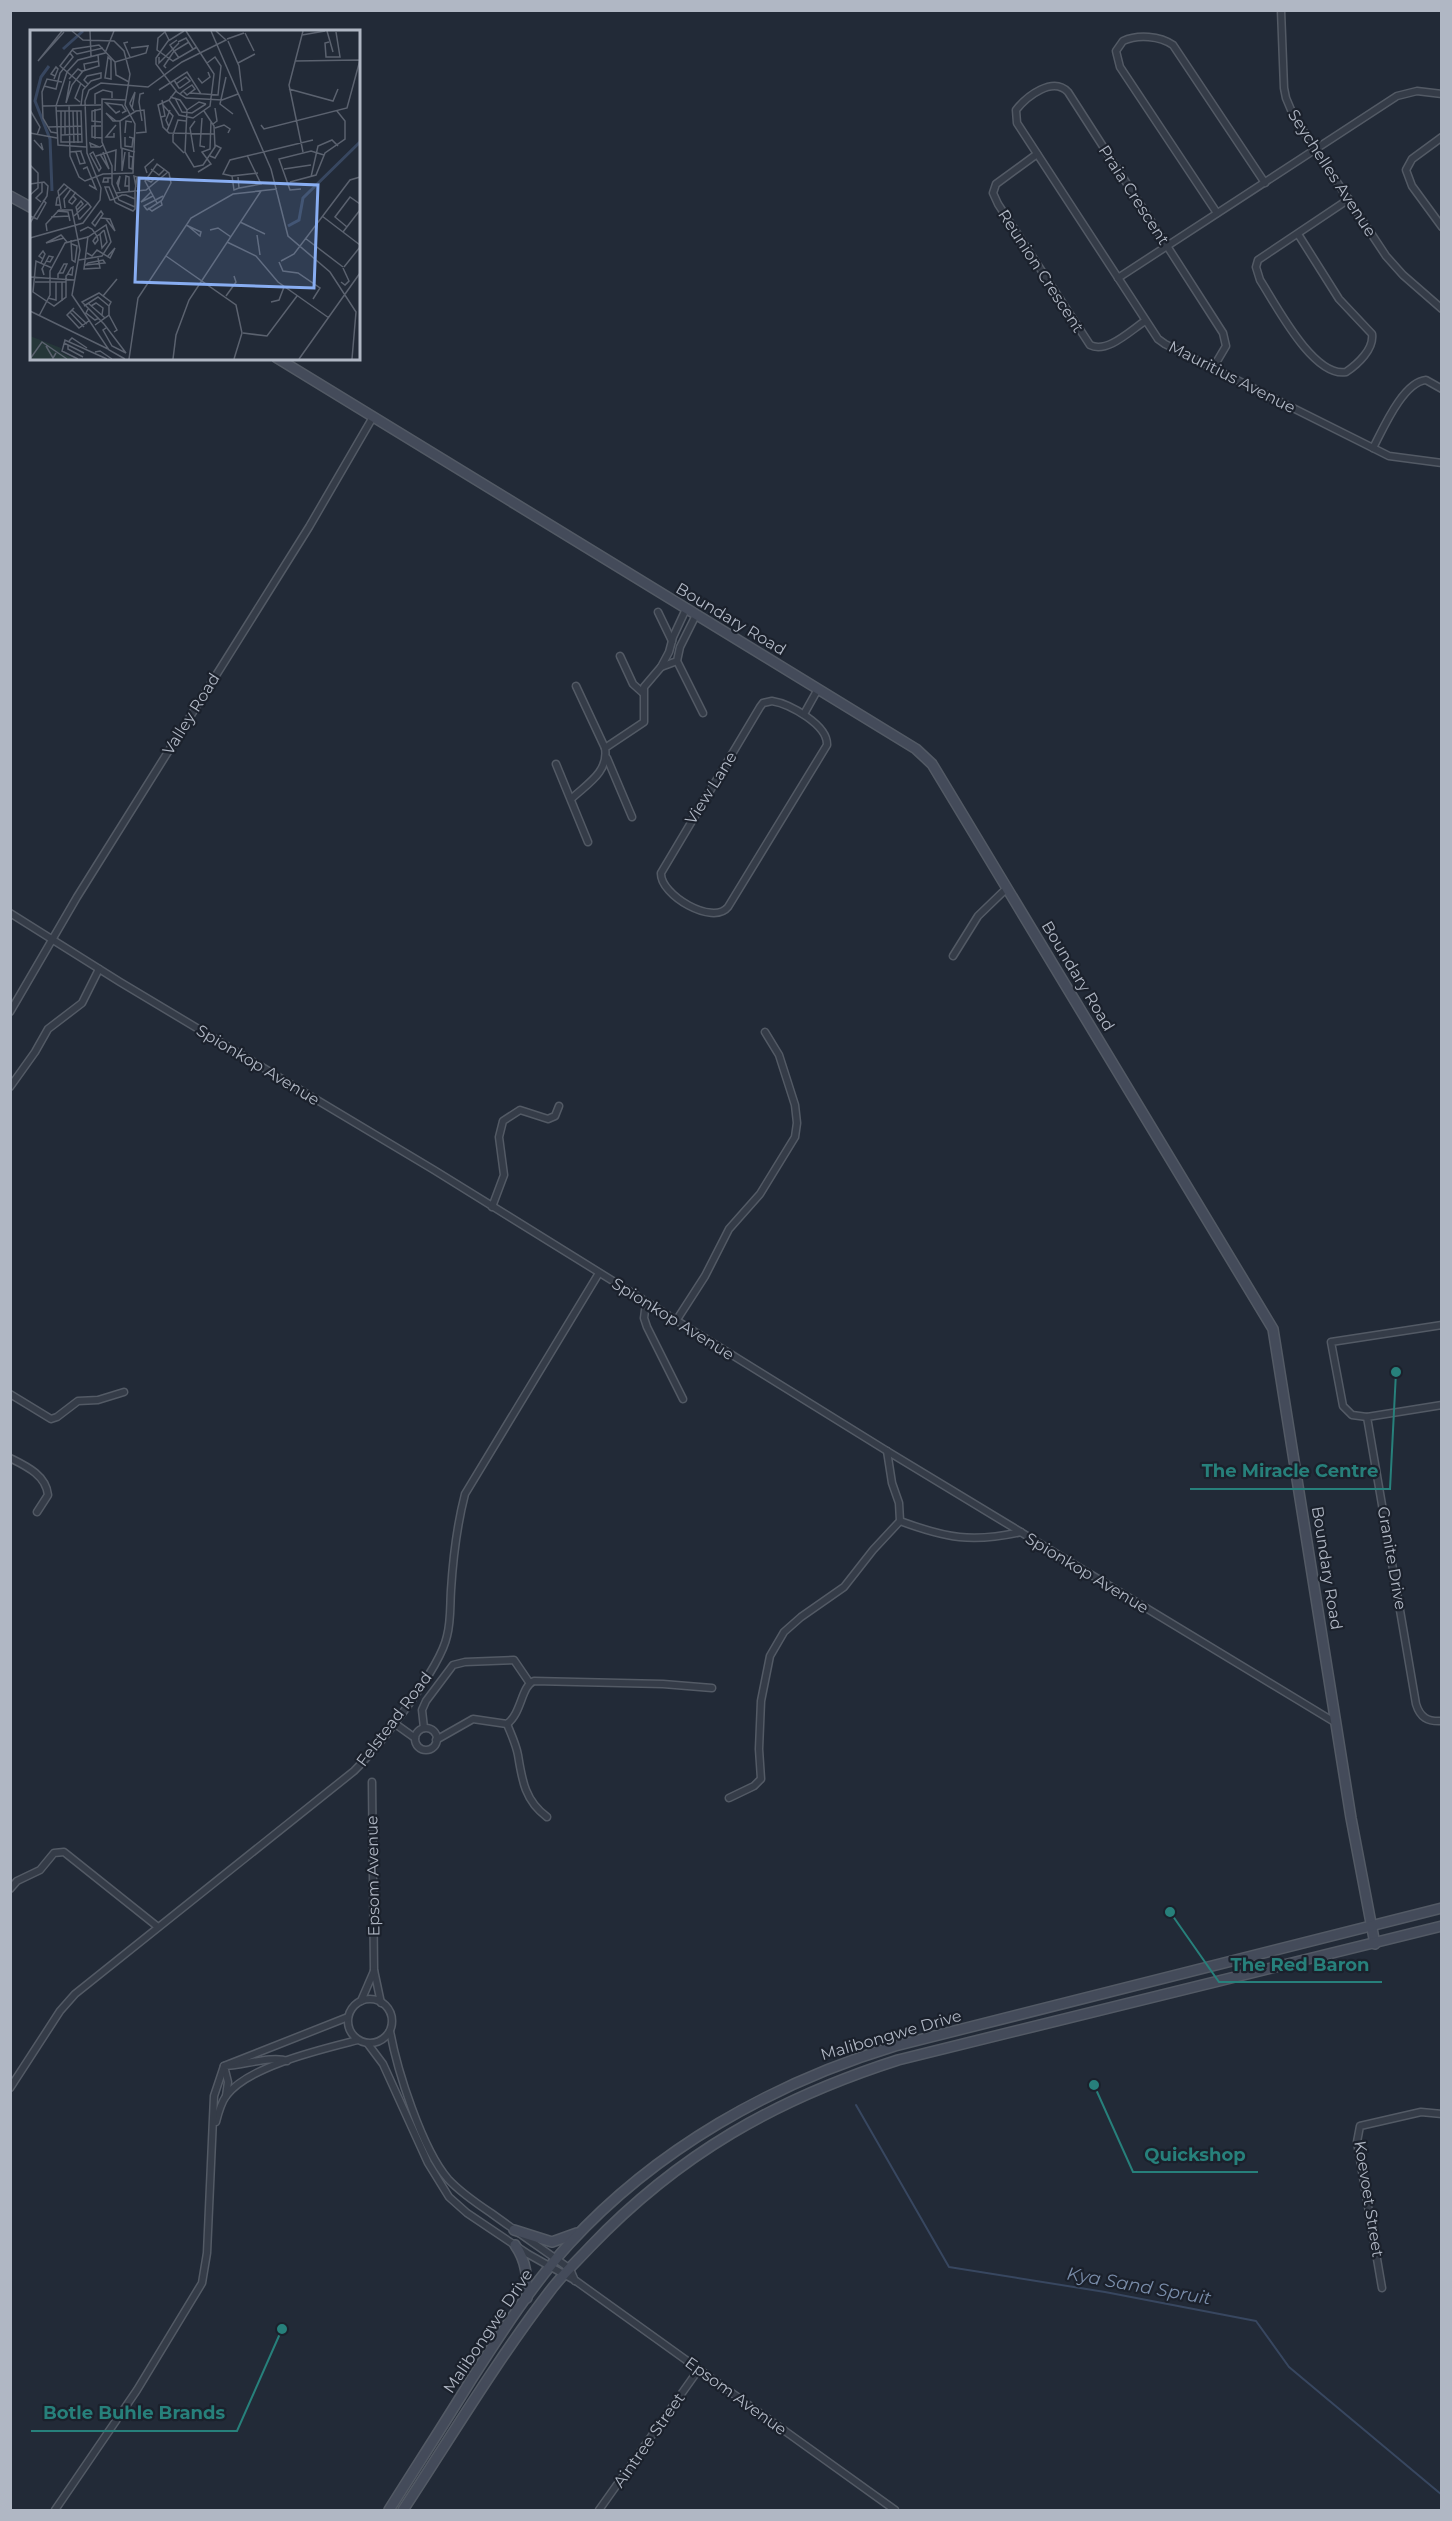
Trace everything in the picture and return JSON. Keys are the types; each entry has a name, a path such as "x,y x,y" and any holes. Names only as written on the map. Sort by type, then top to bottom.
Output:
{"main road":[{"path":"10,195 30,207"},
{"name":"Boundary Road","path":"280,360 926,757 1273,1329 1336,1723 1375,1944"},
{"name":"Malibongwe Drive","path":"389,2511 505,2328 553,2263 583,2230 636,2182 711,2127 795,2082 857,2057 1442,1908"},
{"name":"Malibongwe Drive","path":"403,2511 517,2337 566,2272 647,2192 719,2139 759,2116 841,2079 966,2043 1442,1926"},
{"path":"514,2230 552,2242 583,2230"},
{"path":"515,2245 522,2254 527,2270 527,2298"}],"street":[{"name":"Seychelles Avenue","path":"1281,10 1286,98 1294,117 1390,261 1442,309"},
{"path":"1217,213 1120,67 1116,51 1123,41 1145,38 1164,40 1173,45 1265,183"},
{"name":"Praia Crescent","path":"1020,128 1015,116 1021,104 1051,86 1057,85 1065,89 1225,336 1224,350 1213,368"},
{"path":"1118,278 1401,94 1417,91 1442,94"},
{"name":"Mauritius Avenue","path":"1020,128 1144,321 1161,341 1394,458 1442,463"},
{"path":"1442,137 1412,159 1406,170 1412,186 1442,227"},
{"name":"Reunion Crescent","path":"1037,154 996,184 993,193 998,204 1090,345 1105,346 1144,321"},
{"path":"1298,234 1339,299 1372,334 1370,347 1346,372 1331,370 1305,348 1257,274 1256,267 1258,260 1349,199"},
{"path":"1373,448 1394,409 1414,383 1425,380 1442,389"},
{"name":"Valley Road","path":"10,1012 374,417"},
{"path":"605,748 644,722 643,693 646,683 661,667 686,609"},
{"path":"658,612 672,641 680,646"},
{"path":"696,615 680,646 676,661 703,713"},
{"path":"620,657 633,684 643,693"},
{"path":"661,667 676,661"},
{"path":"576,686 605,748 607,758 632,816"},
{"path":"804,714 818,689"},
{"name":"View Lane","path":"778,702 804,714 826,735 825,748 725,911 719,914 708,914 688,904 664,887 660,876 665,863 763,703 778,702"},
{"path":"571,799 601,772 607,758"},
{"path":"556,764 588,842"},
{"path":"953,956 978,916 1007,888"},
{"path":"683,910 688,904"},
{"name":"Spionkop Avenue","path":"10,913 887,1451 1336,1723"},
{"path":"10,1087 48,1029 82,1004 99,969"},
{"path":"676,1321 705,1276 729,1229 760,1194 795,1137 797,1123 795,1105 779,1055 765,1032"},
{"path":"492,1207 504,1179 499,1137 503,1120 520,1110 548,1119 555,1116 559,1106"},
{"name":"Felstead Road","path":"10,2088 60,2011 75,1994 354,1771 419,1690 445,1645 458,1526 465,1494 599,1273"},
{"path":"646,1303 644,1318 647,1327 683,1399"},
{"path":"1442,1325 1331,1342 1342,1406 1353,1415 1367,1417 1442,1405"},
{"path":"10,1394 48,1418 54,1419 78,1401 98,1400 124,1392"},
{"name":"Granite Drive","path":"1367,1417 1416,1704 1419,1713 1424,1718 1442,1721"},
{"path":"729,1798 754,1786 761,1779 759,1749 761,1701 766,1667 776,1643 784,1632 801,1617 844,1587 873,1550 900,1521 900,1510 887,1451"},
{"path":"10,1458 36,1472 45,1484 48,1495 37,1512"},
{"path":"900,1521 931,1532 969,1539 1021,1532"},
{"path":"424,1728 422,1710 426,1701 445,1673 457,1663 514,1660 529,1682"},
{"path":"529,1682 711,1688"},
{"path":"507,1724 518,1713 529,1682"},
{"path":"394,1723 415,1738 417,1744 425,1749 431,1748 436,1740 473,1719 507,1724"},
{"path":"507,1724 516,1745 519,1771 526,1792 536,1807 547,1817"},
{"path":"415,1738 424,1728"},
{"path":"424,1728 433,1731 436,1740"},
{"name":"Epsom Avenue","path":"372,1782 374,1970 381,2003"},
{"path":"10,1889 17,1881 40,1870 54,1853 61,1851 158,1927"},
{"name":"Epsom Avenue","path":"361,2001 374,1970"},
{"path":"553,2263 515,2245 467,2213 440,2184 383,2064 368,2044 358,2040 351,2033 348,2017 352,2008 361,2001 371,1999 381,2003 391,2015 390,2031 395,2057 416,2116 448,2179 566,2272"},
{"path":"224,2066 348,2017"},
{"path":"368,2044 383,2039 390,2031"},
{"path":"225,2097 246,2079 287,2061 358,2040"},
{"path":"224,2066 239,2066 273,2058 287,2061"},
{"path":"213,2140 228,2082 224,2066"},
{"path":"55,2511 137,2390 202,2283 207,2253 214,2096 224,2066"},
{"name":"Koevoet Street","path":"1382,2288 1357,2142 1360,2126 1421,2112 1442,2114"},
{"name":"Epsom Avenue","path":"566,2272 896,2511"},
{"name":"Aintree Street","path":"599,2511 699,2369"}],"waterway":[{"name":"Kya Sand Spruit","path":"856,2105 949,2267 1105,2292 1256,2321 1289,2367 1442,2495"}],"place":[{"name":"The Miracle Centre","path":"1396,1372"},
{"name":"The Red Baron","path":"1170,1912"},
{"name":"Quickshop","path":"1094,2085"},
{"name":"Botle Buhle Brands","path":"282,2329"}]}
